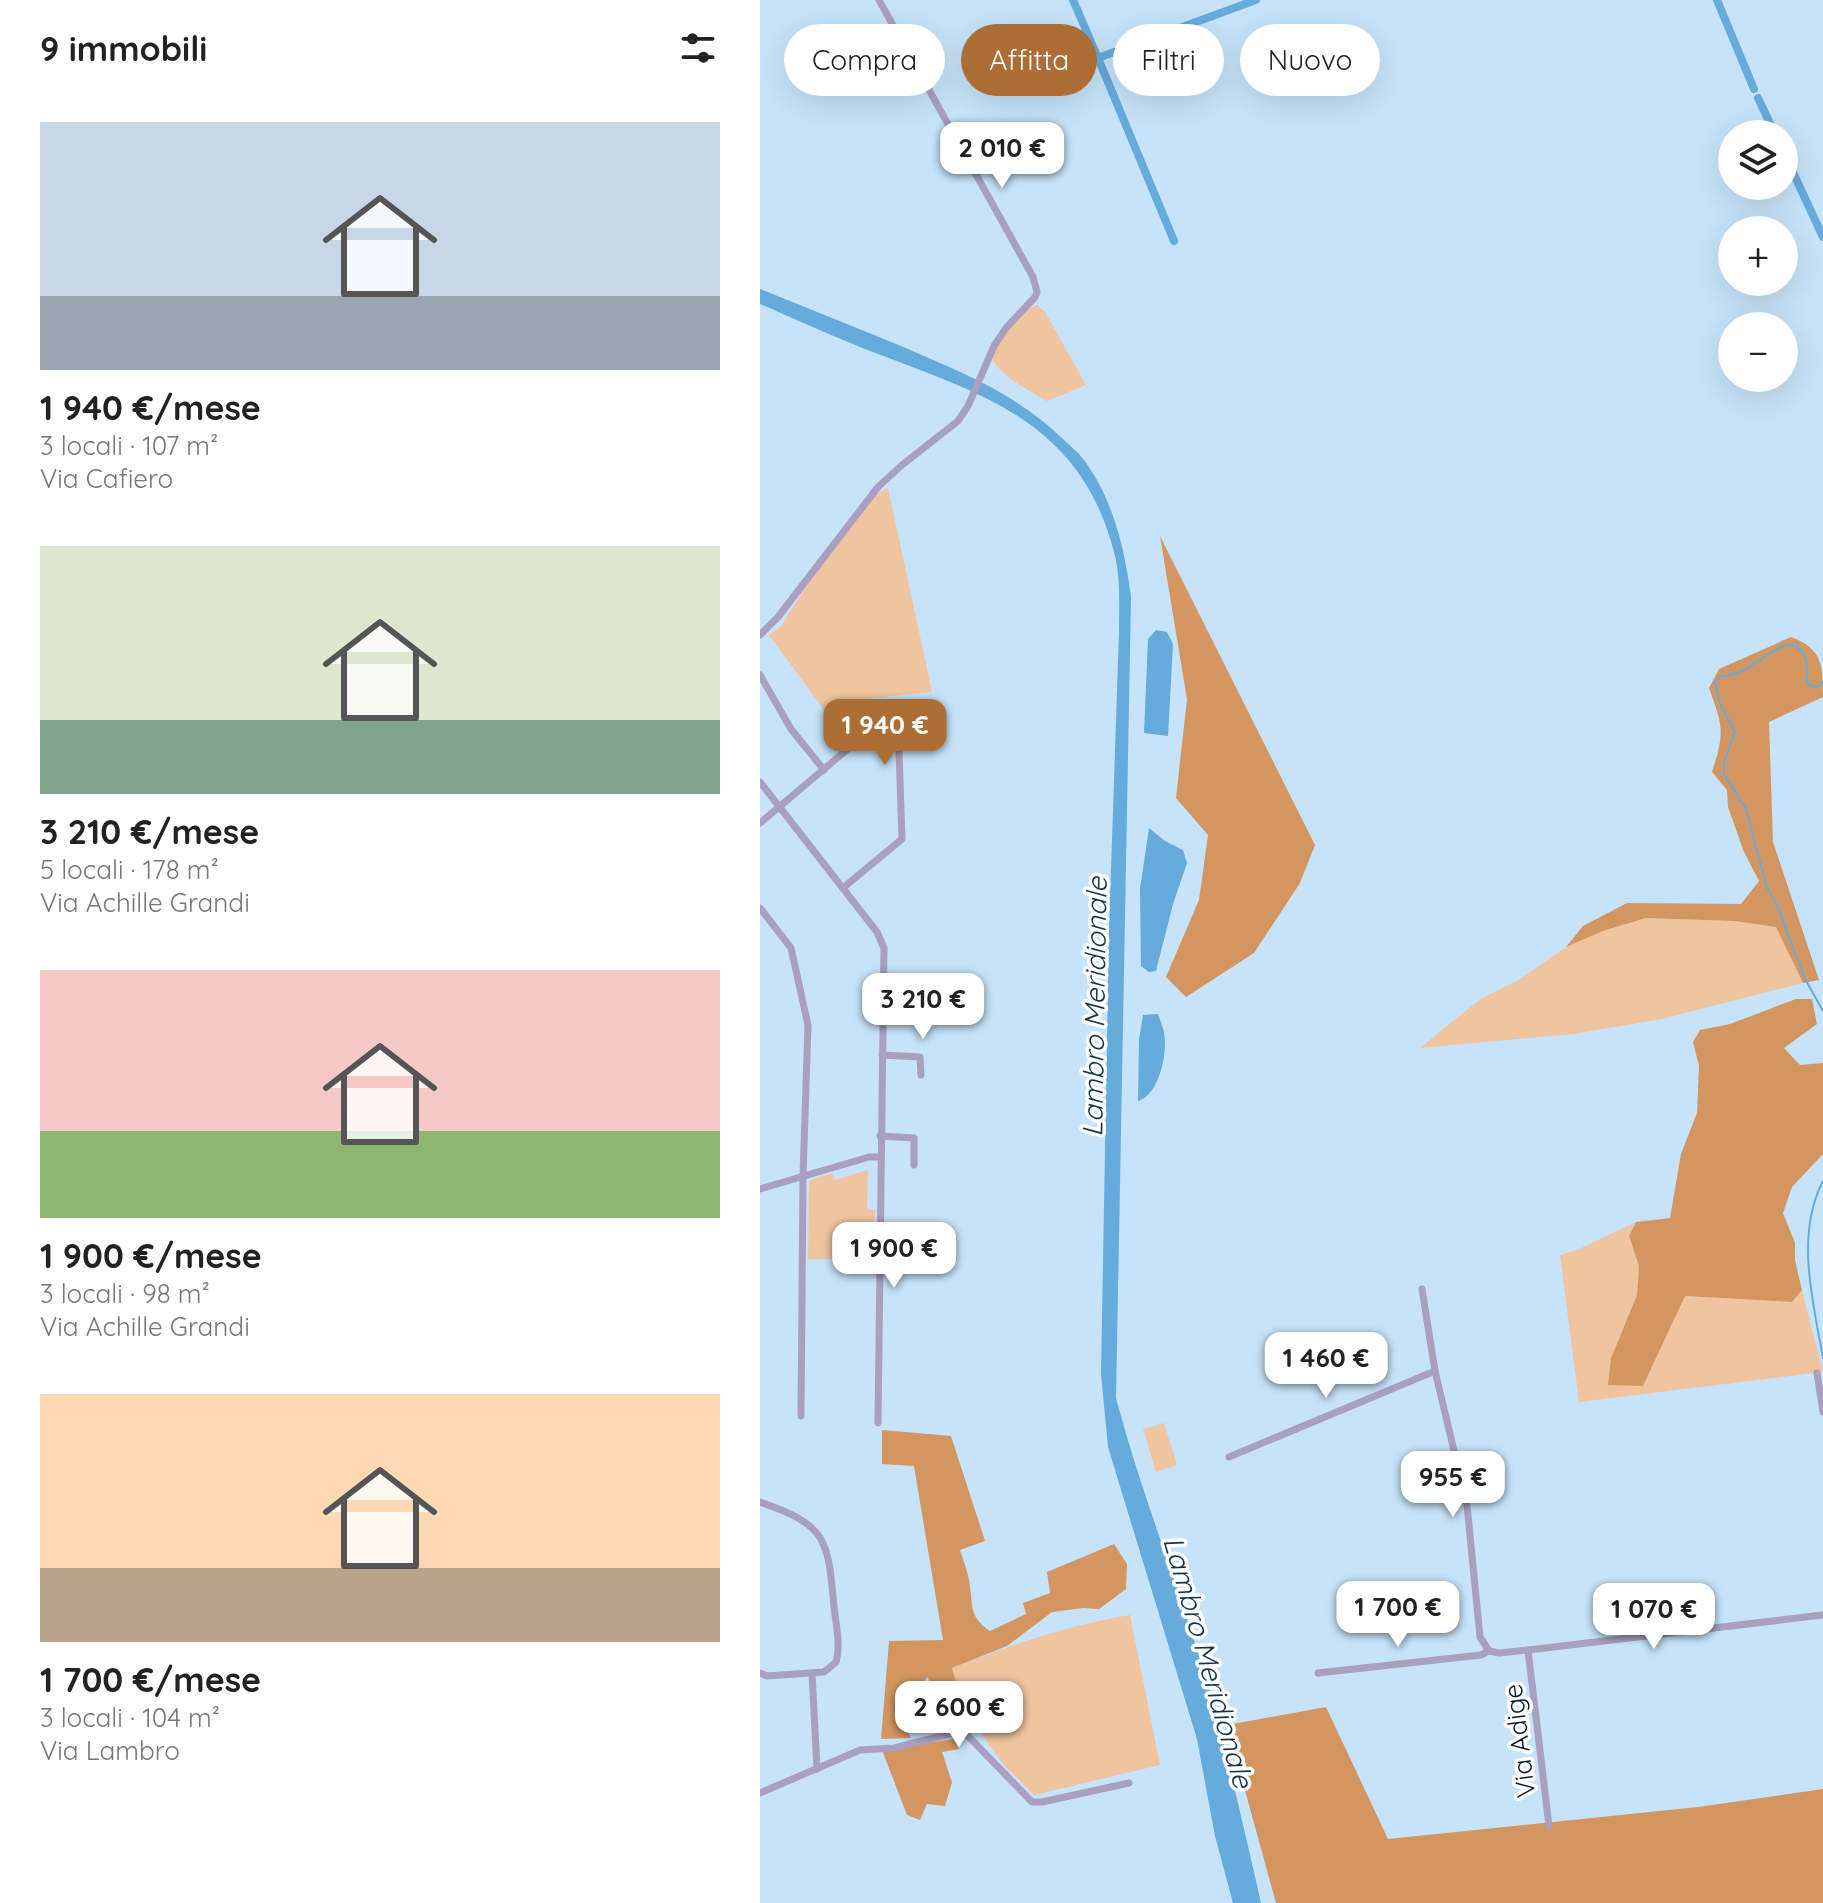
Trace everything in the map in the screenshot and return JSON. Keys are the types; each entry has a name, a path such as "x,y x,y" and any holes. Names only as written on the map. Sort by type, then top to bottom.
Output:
{"street":[{"path":"760,635 778,617 878,487 958,421 1006,328 1035,297 1036,285 879,0"},
{"path":"760,675 791,729 824,770"},
{"path":"760,823 869,734 893,739 899,751 902,839 843,888"},
{"path":"760,782 882,940 885,985 879,1157 878,1423"},
{"path":"760,908 791,948 808,1025 801,1416"},
{"path":"885,985 921,986"},
{"path":"882,1055 920,1057 921,1075"},
{"path":"880,1136 914,1138 914,1165"},
{"path":"760,1189 869,1157 879,1157"},
{"path":"879,1228 912,1229 912,1250"},
{"path":"1422,1289 1435,1371 1467,1505 1479,1632 1481,1641 1489,1651"},
{"path":"1229,1457 1435,1371"},
{"path":"1817,1373 1823,1412"},
{"path":"760,1502 801,1518 814,1528 826,1548 838,1655 833,1667 824,1672 767,1676 760,1673"},
{"path":"1318,1673 1823,1615"},
{"name":"Via Adige","path":"1528,1650 1549,1826"},
{"path":"812,1673 817,1769"},
{"path":"760,1793 860,1750 894,1748 958,1732 969,1737 1032,1802 1129,1783"}],"shaded area":[{"path":"1037,305 1045,312 1086,385 1047,401 1006,375 992,356 1017,319"},
{"path":"888,488 932,692 862,699 830,718 769,635 781,626 816,571 877,494"},
{"path":"1160,536 1315,845 1300,883 1254,953 1186,997 1166,977 1199,900 1208,835 1176,798 1187,699"},
{"path":"1791,637 1810,647 1819,660 1823,697 1769,722 1773,842 1819,980 1803,983 1776,927 1734,921 1646,918 1603,931 1566,947 1583,926 1627,903 1741,904 1759,881 1744,852 1728,807 1727,790 1712,772 1721,730 1709,688 1719,669"},
{"path":"1646,918 1734,921 1776,927 1803,983 1662,1019 1574,1034 1420,1048 1479,1000 1520,979 1566,947 1603,931"},
{"path":"1796,999 1812,999 1817,1024 1784,1048 1800,1065 1823,1063 1823,1154 1792,1187 1783,1213 1795,1243 1795,1260 1802,1290 1792,1302 1685,1296 1643,1386 1608,1385 1611,1358 1637,1295 1639,1266 1629,1236 1636,1222 1670,1218 1681,1154 1697,1113 1699,1066 1693,1042 1700,1030 1730,1024"},
{"path":"868,1170 867,1209 875,1210 873,1259 808,1259 811,1180 832,1173 835,1180"},
{"path":"1636,1222 1629,1236 1639,1266 1637,1295 1611,1358 1643,1386 1685,1296 1792,1302 1802,1290 1823,1372 1579,1402 1560,1255"},
{"path":"1164,1423 1177,1465 1156,1472 1143,1429"},
{"path":"882,1430 951,1436 985,1541 960,1550 969,1578 974,1612 990,1631 1026,1614 1023,1603 1050,1593 1047,1572 1114,1544 1127,1564 1126,1589 1099,1609 1052,1612 1007,1646 952,1668 964,1710 960,1723 927,1677 901,1719 911,1738 881,1739 889,1641 943,1640 914,1466 882,1464"},
{"path":"1130,1615 1160,1765 1034,1795 1004,1765 965,1712 952,1668 1040,1637"},
{"path":"1326,1707 1388,1839 1698,1807 1823,1789 1823,1903 1276,1903 1227,1725"},
{"path":"953,1739 959,1749 942,1752 952,1782 945,1806 927,1804 920,1820 907,1815 882,1750"}],"water":[{"path":"760,289 945,365 1025,408 1084,460 1103,491 1116,526 1131,597 1116,1398 1202,1666 1261,1903 1233,1903 1215,1836 1197,1739 1108,1447 1101,1374 1109,929 1119,632 1119,582 1114,552 1099,509 1079,473 1054,445 1025,421 957,385 760,304"},
{"path":"1156,630 1167,632 1173,644 1168,736 1144,733 1148,639"},
{"path":"1149,828 1183,850 1187,863 1156,971 1149,972 1141,966 1140,889"},
{"path":"1158,1014 1165,1041 1163,1062 1157,1082 1138,1101 1139,1040 1143,1015"}],"waterway":[{"path":"1073,0 1098,58 1256,0"},
{"path":"1717,0 1754,89"},
{"path":"1098,58 1174,241"},
{"path":"1758,98 1768,120"},
{"path":"1798,183 1823,237"},
{"path":"1823,682 1817,687 1808,685 1807,663 1801,650 1786,646 1744,670 1719,677 1715,683 1720,704 1735,732 1724,762 1724,774 1746,809 1767,888 1777,905 1804,977 1823,1011"},
{"path":"1823,1181 1810,1223 1808,1246 1811,1291 1823,1358"}],"water label":[{"name":"Lambro Meridionale","path":"1094,1007"},
{"name":"Lambro Meridionale","path":"1209,1662"}]}
